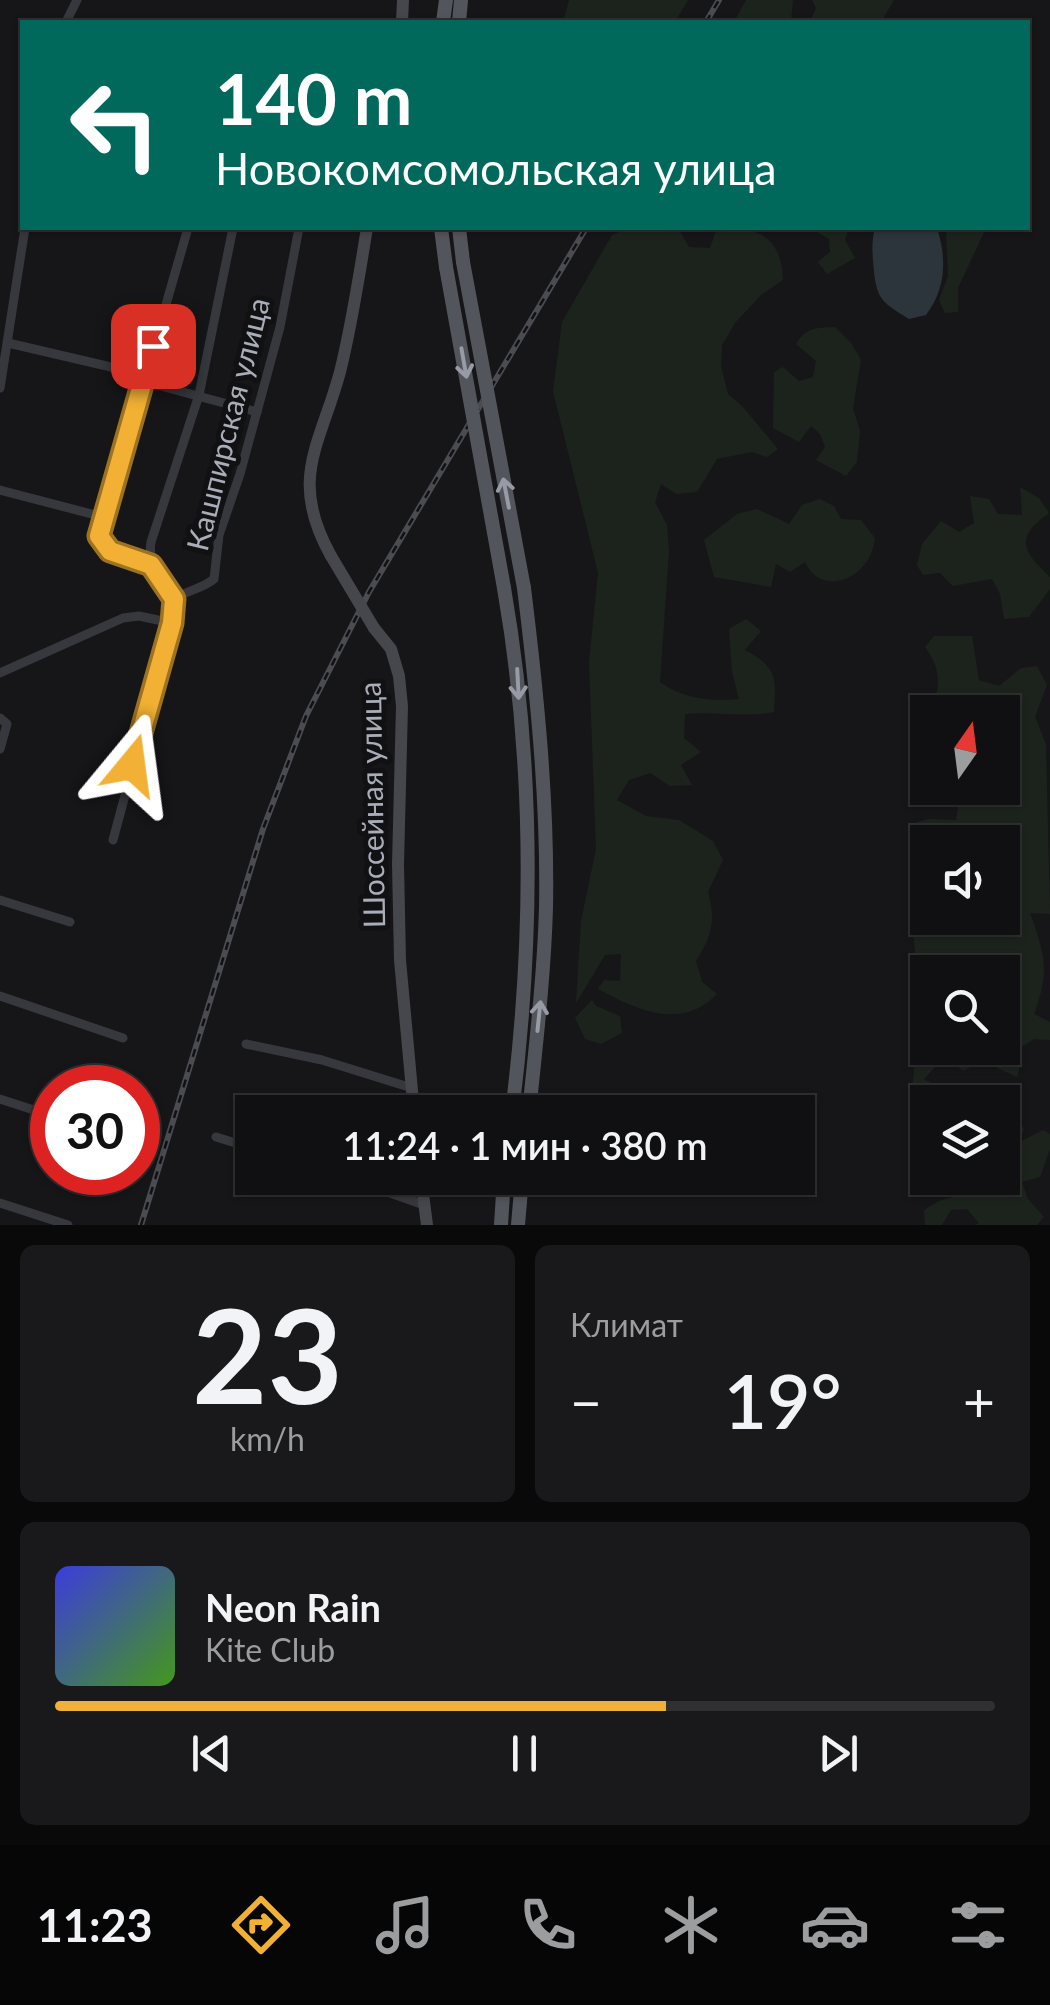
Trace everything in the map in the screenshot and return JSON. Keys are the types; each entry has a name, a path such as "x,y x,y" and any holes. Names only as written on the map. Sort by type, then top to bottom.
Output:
{"main road":[{"name":"Шоссейная улица","path":"367,230 352,321 310,468 308,495 312,516 331,556 391,649 399,676 400,960 413,1095"},
{"path":"442,230 517,662 528,824 526,980 514,1095"},
{"path":"459,230 524,588 533,658 546,906 531,1095"},
{"path":"423,1195 426,1225"},
{"path":"502,1225 503,1195"},
{"path":"518,1225 521,1195"}],"street":[{"path":"0,388 26,230"},
{"path":"151,565 110,551 99,536 187,230"},
{"path":"113,840 172,623 174,599 148,557 199,395 233,230"},
{"name":"Кашпирская улица","path":"174,599 187,590 203,588 214,578 219,535 280,327 299,230"},
{"path":"8,343 111,368 142,381 257,412"},
{"path":"0,490 103,517"},
{"path":"0,673 123,618 139,616 172,623"},
{"path":"0,718 7,724 0,750"},
{"path":"0,900 70,922"},
{"path":"0,996 123,1038"},
{"path":"246,1044 322,1060 412,1088"},
{"path":"0,1100 30,1109"},
{"path":"216,1138 235,1143"},
{"path":"396,1195 424,1205"},
{"path":"0,1203 68,1224"}],"shaded area":[{"path":"569,0 688,0 676,20 564,20"},
{"path":"746,0 793,0 791,20 735,20"},
{"path":"812,0 894,0 882,20 811,20 816,8"},
{"path":"624,230 679,230 689,247 710,248 716,230 748,230 772,244 778,253 783,280 761,295 735,323 722,345 721,366 728,394 778,449 767,457 752,452 717,459 697,492 676,494 661,484 655,502 667,525 669,551 660,682 698,698 739,699 732,672 729,629 746,619 761,631 745,650 769,668 775,690 774,712 685,714 684,738 701,752 681,765 692,785 670,786 650,773 629,780 617,800 646,816 679,820 713,841 723,860 708,892 711,928 696,961 702,982 717,994 689,1012 674,1014 643,1010 598,989 604,980 620,981 621,954 605,955 576,1003 581,921 596,849 589,662 598,573 553,391 562,322 612,235"},
{"path":"813,230 848,230 845,240 855,258 827,274 818,262 830,252 829,239"},
{"path":"875,230 937,230 943,273 938,294 926,315 909,319 880,296 872,244"},
{"path":"946,230 985,230 958,288 958,312 945,313 939,300 948,276"},
{"path":"835,327 861,360 853,408 860,431 857,462 846,476 816,460 825,447 820,434 811,426 799,442 773,428 774,372 783,367 799,381 813,377 816,361 796,344 808,331"},
{"path":"1020,487 1039,498 1049,513 1030,530 1026,545 1033,560 1050,577 1050,589 1029,617 1004,619 1000,594 992,579 953,586 940,573 923,575 917,565 922,544 941,521 959,532 974,523 970,496 989,499 998,514 1022,515"},
{"path":"820,499 834,506 841,519 861,520 875,538 865,565 855,574 833,581 822,579 805,562 790,572 776,564 771,587 714,577 704,540 737,514 757,509 789,524 802,505"},
{"path":"934,636 972,636 979,680 999,686 1021,668 1037,666 1047,685 1035,717 1046,744 1050,914 1030,913 1044,963 1034,1014 1050,1022 1050,1040 1034,1039 1020,1048 1020,955 915,955 913,935 1020,935 1020,825 910,825 910,829 908,825 928,819 956,820 958,805 1020,805 1020,695 936,695 938,676 925,647"},
{"path":"592,1000 596,1006 620,1016 622,1033 601,1044 585,1039 575,1018"},
{"path":"914,1065 936,1065 924,1079 934,1085 913,1085"},
{"path":"991,1065 1020,1065 1017,1077"},
{"path":"1043,1130 1050,1134 1050,1149 1040,1177 1022,1182 1028,1199 1044,1217 1037,1225 975,1225 979,1223 967,1209 951,1210 942,1225 925,1225 924,1210 960,1195 1020,1195 1020,1142"}],"railway":[{"path":"707,20 719,0"},
{"path":"141,1225 263,829 306,716 369,592 585,230"}],"route":[{"path":"132,765 172,623 174,599 151,565 110,551 99,536 153,346"}]}
